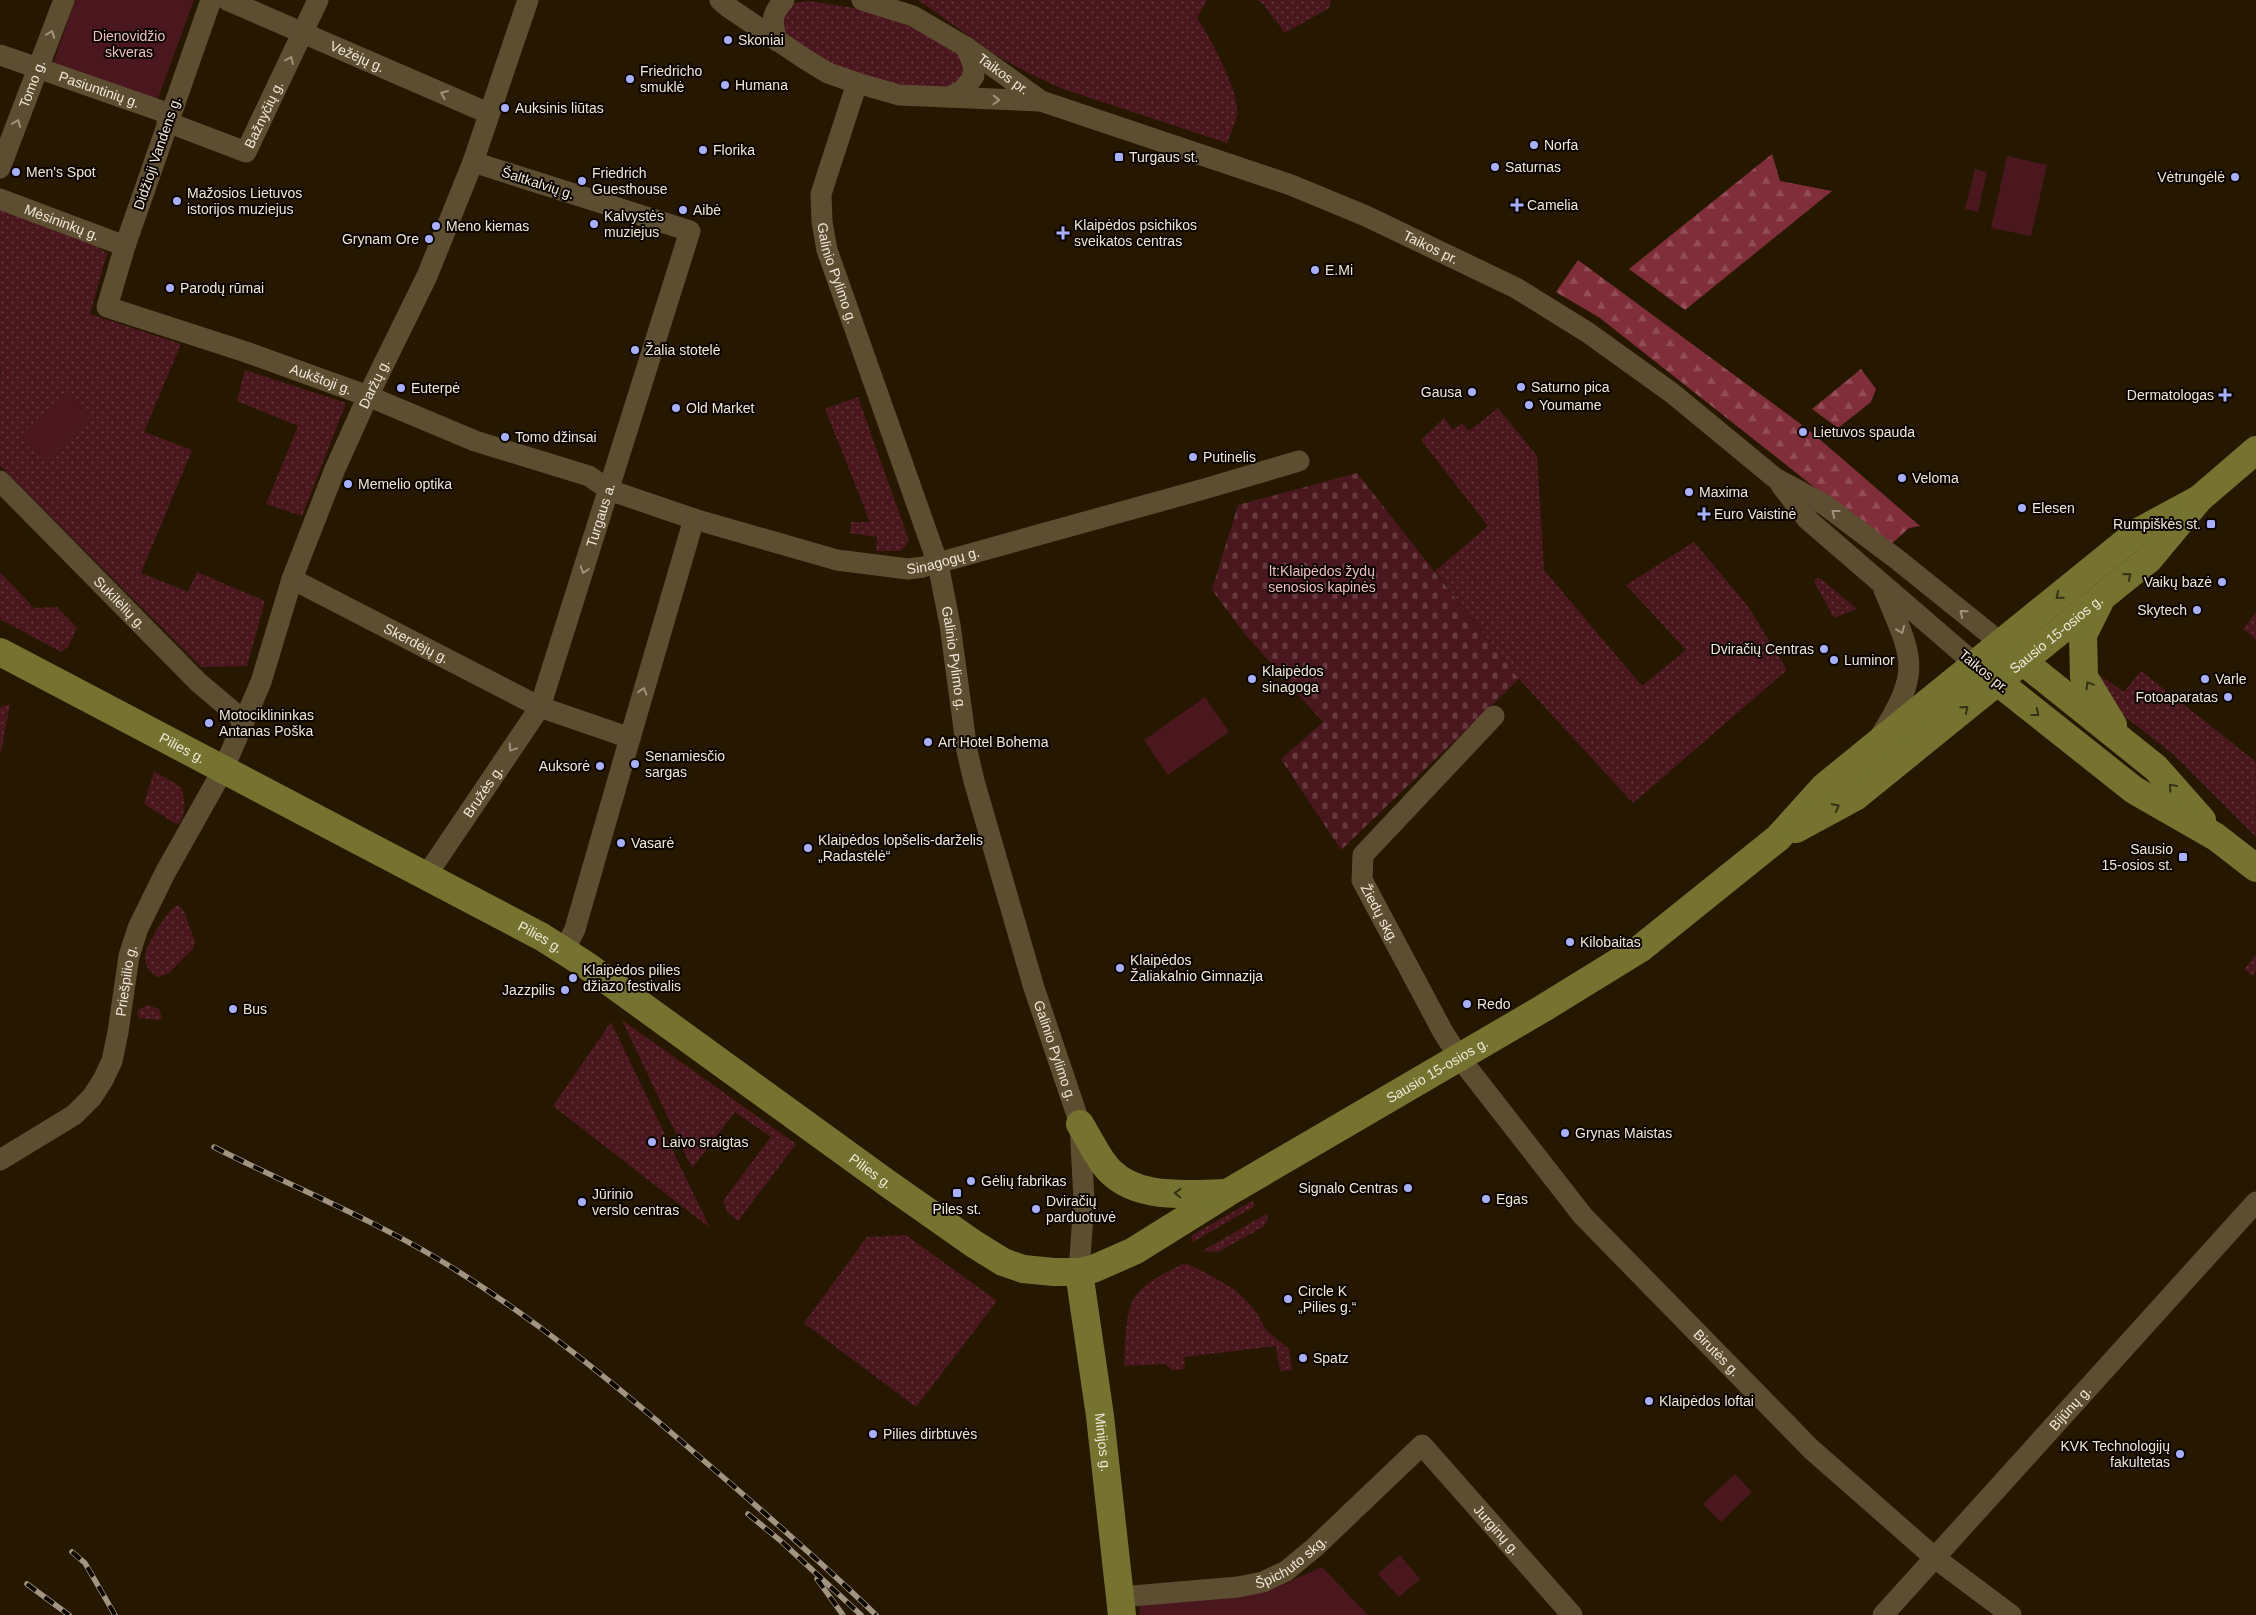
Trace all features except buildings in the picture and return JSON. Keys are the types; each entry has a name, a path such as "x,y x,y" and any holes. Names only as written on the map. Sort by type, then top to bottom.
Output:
{"main road":[{"name":"Sausio 15-osios g.","path":"1778,838 1854,797 2023,662 2149,558 2199,499 2256,450"},
{"name":"Sausio 15-osios g.","path":"1079,1272 1108,1264 1134,1251 1227,1193 1641,948 1778,838 1825,786 2138,532 2199,499"},
{"path":"2104,596 2094,611 2084,635 2084,677 2123,742"},
{"name":"Taikos pr.","path":"2001,643 2156,768 2216,837"},
{"name":"Pilies g.","path":"0,652 426,876 564,951 974,1244 1003,1262 1023,1269 1079,1272"},
{"name":"Taikos pr.","path":"1975,664 2134,790 2216,837 2256,868"},
{"path":"1080,1124 1105,1165 1122,1180 1142,1189 1160,1192 1227,1193"},
{"name":"Minijos g.","path":"1079,1272 1100,1416 1121,1606"}],"street":[{"name":"Tomo g.","path":"0,168 64,0"},
{"name":"Didžioji Vandens g.","path":"107,307 125,246 210,0"},
{"name":"Vežėjų g.","path":"227,0 488,113"},
{"name":"Bažnyčių g.","path":"168,118 246,152 318,0"},
{"name":"Daržų g.","path":"223,770 262,682 292,579 335,468 427,276 473,162 488,113 528,0"},
{"name":"Taikos pr.","path":"720,0 828,73 899,95 1041,101 1291,185 1366,216 1516,288 1587,332 1672,393 1775,478 1825,505 1898,560 2001,643"},
{"path":"777,40 772,21 775,10 784,0"},
{"name":"Taikos pr.","path":"862,0 909,8 1041,101"},
{"path":"950,97 963,90 974,76 973,64 966,47"},
{"name":"Pasiuntinių g.","path":"0,55 168,118"},
{"name":"Galinio Pylimo g.","path":"857,83 821,194 822,222 827,250 938,564 950,625 967,751 976,788 1034,988 1080,1124 1084,1201 1079,1272"},
{"name":"Šaltkalvių g.","path":"473,162 690,231"},
{"name":"Mėsininkų g.","path":"0,199 125,246"},
{"name":"Turgaus a.","path":"540,707 690,231"},
{"name":"Aukštoji g.","path":"107,307 246,352 368,396 475,441 589,476"},
{"name":"Sinagogų g.","path":"589,476 609,490 694,519 837,560 908,569 938,564 1204,490 1299,461"},
{"name":"Taikos pr.","path":"1775,478 1807,519 1975,664"},
{"name":"Sukilėlių g.","path":"0,481 198,682 244,721"},
{"path":"564,951 576,929 694,519"},
{"name":"Skerdėjų g.","path":"292,579 540,707"},
{"path":"1873,747 1895,713 1906,689 1910,669 1909,651 1882,585"},
{"path":"540,707 630,738"},
{"name":"Bružės g.","path":"426,876 540,707"},
{"name":"Žiedų skg.","path":"1459,1057 1362,880 1363,855 1494,716"},
{"name":"Priešpilio g.","path":"0,1160 74,1115 92,1097 103,1080 112,1061 129,956 138,928 165,873 223,770"},
{"name":"Birutės g.","path":"1459,1057 1582,1216 1811,1449 1934,1558 2011,1615"},
{"name":"Bijūnų g.","path":"1883,1615 2256,1202"},
{"name":"Špichuto skg.","path":"1121,1606 1263,1582 1286,1571 1314,1548 1422,1445"},
{"name":"Jurginų g.","path":"1422,1445 1572,1615"}],"green space":[{"name":"Dienovidžio skveras","path":"75,0 194,0 157,101 53,64"},
{"path":"918,0 1207,0 1197,18 1222,63 1236,101 1236,118 1227,143 1063,89 1028,73 999,57"},
{"path":"1257,0 1331,0 1329,8 1285,33 1263,4"},
{"path":"809,1 867,10 916,29 956,51 963,62 963,75 950,88 921,87 877,80 836,66 784,33 781,17 793,3"},
{"path":"1772,154 1780,181 1832,191 1685,310 1629,269"},
{"path":"2007,156 2047,165 2031,236 1991,228"},
{"path":"1975,169 1987,172 1978,212 1965,209"},
{"path":"0,207 78,235 107,253 90,314 181,344 144,432 192,450 141,573 188,592 197,572 265,601 247,666 201,667 0,466 0,375 2,372 0,371"},
{"path":"1578,260 1802,425 1797,433 1804,439 1810,431 1920,526 1909,528 1889,546 1600,318 1556,292"},
{"path":"1861,369 1876,389 1871,402 1838,428 1812,409"},
{"path":"245,370 346,403 302,516 266,504 298,426 237,401"},
{"path":"66,391 90,416 46,460 21,435"},
{"path":"858,397 909,541 901,551 876,551 877,537 850,533 851,522 870,522 825,409"},
{"path":"1498,408 1537,456 1544,570 1642,686 1686,650 1626,585 1694,542 1747,605 1787,670 1633,803 1519,679 1435,571 1488,526 1421,440 1444,418 1453,430 1462,423 1469,431"},
{"name":"lt:Klaipėdos žydų senosios kapinės","path":"1357,473 1519,679 1341,850 1281,759 1323,722 1244,633 1212,590 1238,505"},
{"path":"0,572 34,608 57,607 77,628 68,647 61,652 0,619"},
{"path":"1818,578 1857,609 1834,618 1815,583 1814,580"},
{"path":"2256,612 2256,640 2243,629"},
{"path":"2089,668 2124,692 2141,671 2254,760 2256,763 2256,837 2172,753 2107,703"},
{"path":"1205,697 1229,732 1168,775 1144,740"},
{"path":"10,704 0,756 0,707"},
{"path":"154,771 181,787 184,806 183,816 178,825 144,804"},
{"path":"178,905 184,911 195,942 193,949 169,973 158,977 147,967 145,961 146,953 152,937 168,913"},
{"path":"2256,955 2256,971 2253,976 2244,969"},
{"path":"147,1005 159,1009 162,1018 160,1020 139,1018 138,1010"},
{"path":"622,1020 796,1144 738,1221 727,1212 723,1201 771,1137 735,1112 692,1168"},
{"path":"611,1022 710,1228 553,1106"},
{"path":"1252,1201 1255,1206 1193,1242 1192,1235"},
{"path":"1268,1213 1267,1222 1263,1227 1218,1252 1202,1251"},
{"path":"906,1235 997,1301 916,1407 804,1323 867,1237"},
{"path":"1184,1263 1201,1270 1234,1289 1247,1301 1257,1313 1266,1330 1289,1349 1292,1370 1280,1371 1276,1346 1184,1357 1185,1369 1172,1370 1165,1364 1124,1366 1127,1323 1133,1300 1149,1283"},
{"path":"1735,1474 1752,1492 1721,1522 1703,1504"},
{"path":"1400,1555 1420,1579 1399,1597 1378,1574"},
{"path":"1322,1567 1368,1615 1140,1615 1139,1606 1268,1591"}],"railway":[{"path":"214,1147 411,1243 506,1303 603,1376 665,1428 787,1533 876,1615"},
{"path":"748,1514 782,1542 861,1615"},
{"path":"72,1552 85,1563 115,1615"},
{"path":"817,1579 843,1615"},
{"path":"27,1584 69,1615"}],"place":[{"name":"Skoniai","path":"728,40"},
{"name":"Friedricho smuklė","path":"630,79"},
{"name":"Humana","path":"725,85"},
{"name":"Auksinis liūtas","path":"505,108"},
{"name":"Norfa","path":"1534,145"},
{"name":"Florika","path":"703,150"},
{"name":"Turgaus st.","path":"1119,157"},
{"name":"Saturnas","path":"1495,167"},
{"name":"Men's Spot","path":"16,172"},
{"name":"Vėtrungėlė","path":"2235,177"},
{"name":"Friedrich Guesthouse","path":"582,181"},
{"name":"Mažosios Lietuvos istorijos muziejus","path":"177,201"},
{"name":"Camelia","path":"1517,205"},
{"name":"Aibė","path":"683,210"},
{"name":"Kalvystės muziejus","path":"594,224"},
{"name":"Meno kiemas","path":"436,226"},
{"name":"Klaipėdos psichikos sveikatos centras","path":"1063,233"},
{"name":"Grynam Ore","path":"429,239"},
{"name":"E.Mi","path":"1315,270"},
{"name":"Parodų rūmai","path":"170,288"},
{"name":"Žalia stotelė","path":"635,350"},
{"name":"Saturno pica","path":"1521,387"},
{"name":"Euterpė","path":"401,388"},
{"name":"Gausa","path":"1472,392"},
{"name":"Dermatologas","path":"2225,395"},
{"name":"Youmame","path":"1529,405"},
{"name":"Old Market","path":"676,408"},
{"name":"Lietuvos spauda","path":"1803,432"},
{"name":"Tomo džinsai","path":"505,437"},
{"name":"Putinelis","path":"1193,457"},
{"name":"Veloma","path":"1902,478"},
{"name":"Memelio optika","path":"348,484"},
{"name":"Maxima","path":"1689,492"},
{"name":"Elesen","path":"2022,508"},
{"name":"Euro Vaistinė","path":"1704,514"},
{"name":"Rumpiškės st.","path":"2211,524"},
{"name":"Vaikų bazė","path":"2222,582"},
{"name":"Skytech","path":"2197,610"},
{"name":"Dviračių Centras","path":"1824,649"},
{"name":"Luminor","path":"1834,660"},
{"name":"Klaipėdos sinagoga","path":"1252,679"},
{"name":"Varle","path":"2205,679"},
{"name":"Fotoaparatas","path":"2228,697"},
{"name":"Motociklininkas Antanas Poška","path":"209,723"},
{"name":"Art Hotel Bohema","path":"928,742"},
{"name":"Senamiesčio sargas","path":"635,764"},
{"name":"Auksorė","path":"600,766"},
{"name":"Vasarė","path":"621,843"},
{"name":"Klaipėdos lopšelis-darželis „Radastėlė“","path":"808,848"},
{"name":"Sausio 15-osios st.","path":"2183,857"},
{"name":"Kilobaitas","path":"1570,942"},
{"name":"Klaipėdos Žaliakalnio Gimnazija","path":"1120,968"},
{"name":"Klaipėdos pilies džiazo festivalis","path":"573,978"},
{"name":"Jazzpilis","path":"565,990"},
{"name":"Redo","path":"1467,1004"},
{"name":"Bus","path":"233,1009"},
{"name":"Grynas Maistas","path":"1565,1133"},
{"name":"Laivo sraigtas","path":"652,1142"},
{"name":"Gėlių fabrikas","path":"971,1181"},
{"name":"Signalo Centras","path":"1408,1188"},
{"name":"Piles st.","path":"957,1193"},
{"name":"Egas","path":"1486,1199"},
{"name":"Jūrinio verslo centras","path":"582,1202"},
{"name":"Dviračių parduotuvė","path":"1036,1209"},
{"name":"Circle K „Pilies g.“","path":"1288,1299"},
{"name":"Spatz","path":"1303,1358"},
{"name":"Klaipėdos loftai","path":"1649,1401"},
{"name":"Pilies dirbtuvės","path":"873,1434"},
{"name":"KVK Technologijų fakultetas","path":"2180,1454"}]}
